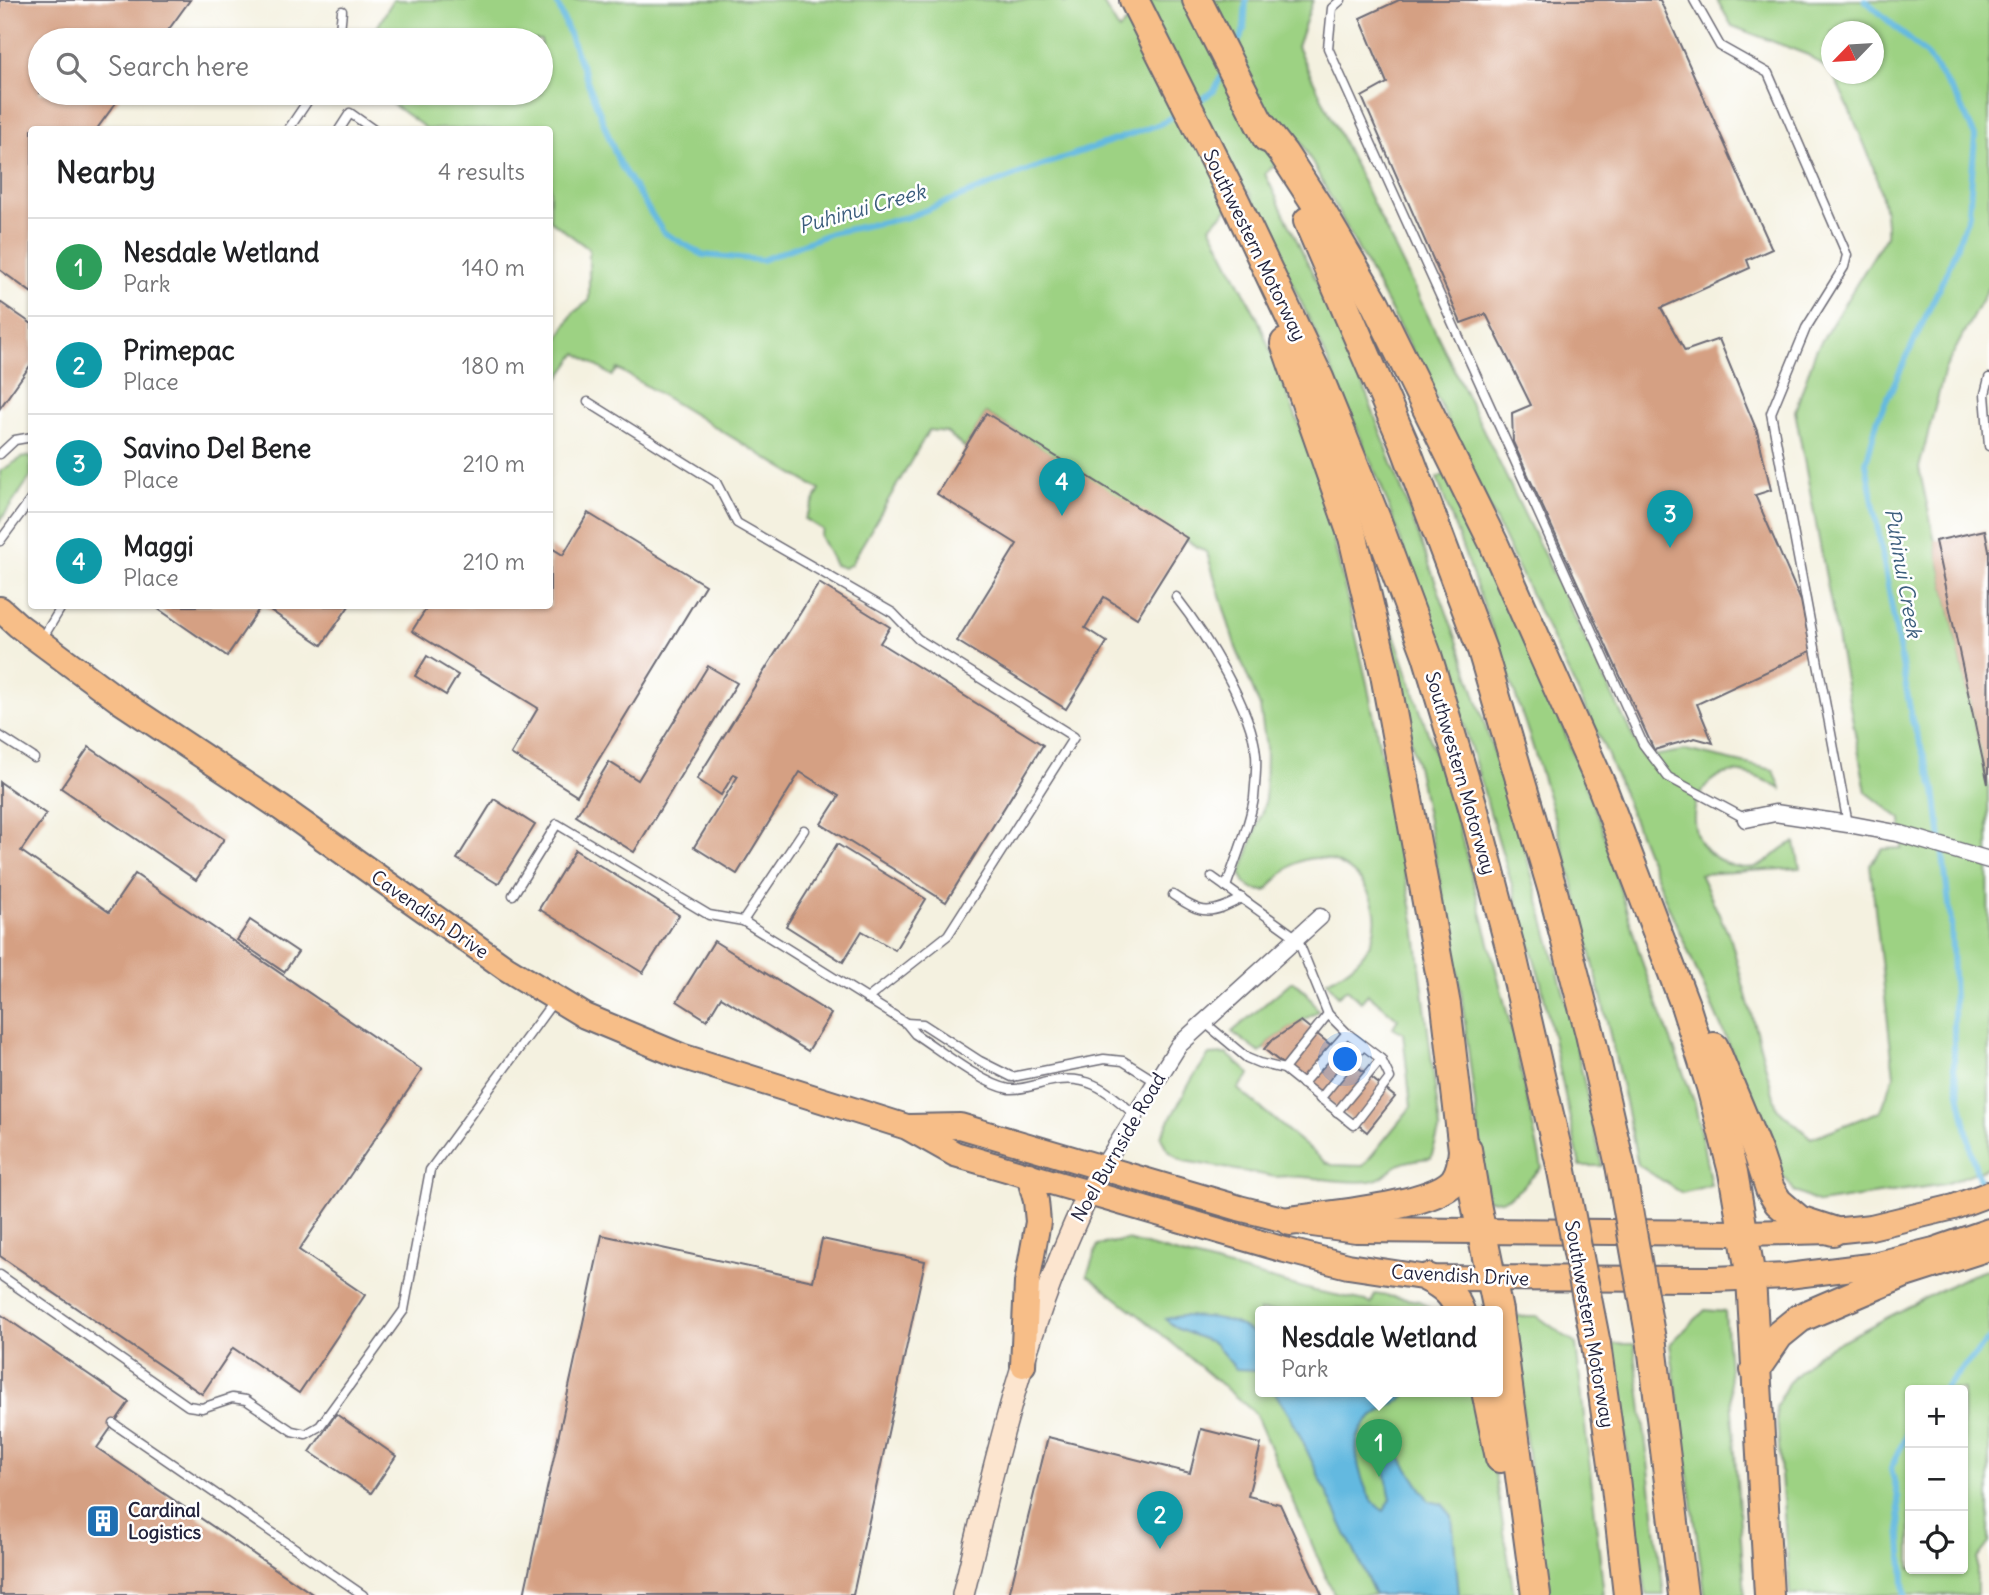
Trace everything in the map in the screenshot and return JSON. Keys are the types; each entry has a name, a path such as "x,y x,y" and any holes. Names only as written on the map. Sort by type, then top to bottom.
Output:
{"highway":[{"path":"1197,0 1259,122 1324,216 1374,303 1493,542 1602,787 1685,1005 1724,1137 1751,1278 1769,1595"},
{"name":"Southwestern Motorway","path":"1137,5 1320,378 1427,655 1473,807 1511,951 1561,1166 1596,1344 1628,1595"},
{"path":"1280,156 1393,417 1482,650 1552,888 1620,1165 1652,1345 1683,1595"},
{"path":"1235,201 1353,537 1384,670 1414,823 1446,1004 1463,1150 1459,1174 1437,1193 1398,1203 1290,1221"},
{"path":"1685,1005 1703,1026 1720,1059 1770,1189 1778,1202 1799,1220 1833,1231"},
{"path":"1462,1132 1469,1153 1476,1204 1497,1306"},
{"path":"1755,1370 1779,1335 1800,1318 1979,1242"},
{"path":"1428,1278 1446,1287 1459,1306"},
{"path":"1503,1348 1536,1592"},
{"path":"1487,1397 1512,1521 1525,1567 1536,1592"}],"main road":[{"name":"Cavendish Drive","path":"0,609 120,701 281,808 506,968 585,1016 669,1051 907,1127 955,1154 1211,1230 1348,1266 1428,1278 1751,1278 1869,1266 1979,1242"},
{"name":"Cavendish Drive","path":"907,1127 960,1126 1205,1199 1290,1221 1356,1230 1744,1233 1833,1231 1871,1227 1954,1207 1989,1194"},
{"name":"Noel Burnside Road","path":"963,1595 1023,1365 1054,1273 1102,1168"},
{"path":"1023,1365 1027,1283 1038,1222 1029,1175"}],"street":[{"path":"1746,819 1762,814 1788,814 1848,824 1901,834 1989,860"},
{"name":"Noel Burnside Road","path":"1102,1168 1179,1045 1320,917"}],"lane":[{"path":"1341,0 1332,8 1328,48 1643,744 1668,777 1746,819"},
{"path":"1694,0 1720,46 1768,73 1847,255 1844,267 1806,328 1770,413 1848,824"},
{"path":"340,28 342,11"},
{"path":"291,126 305,105"},
{"path":"342,126 350,113 368,126"},
{"path":"1989,378 1985,394 1989,446"},
{"path":"588,402 716,482 737,523 893,613 918,639 1074,737 948,935 867,999"},
{"path":"0,454 15,440 28,438"},
{"path":"0,541 28,503"},
{"path":"1176,597 1199,627 1230,682 1244,712 1256,754 1254,800 1226,887"},
{"path":"40,642 60,609"},
{"path":"0,736 34,758"},
{"path":"513,895 557,824 709,915 743,921 906,1023 915,1034 996,1086 1013,1089 1056,1080 1082,1081 1103,1087 1134,1114"},
{"path":"743,921 804,830"},
{"path":"1204,1022 1247,1058 1284,1069 1354,1125 1390,1078 1381,1059 1347,1033 1328,1014 1297,938 1212,877"},
{"path":"1173,895 1193,908 1205,911 1223,909 1242,898"},
{"path":"0,1275 188,1406 202,1408 232,1398 246,1400 292,1431 306,1434 320,1426 404,1310 430,1170 556,998"},
{"path":"1284,1069 1328,1014"},
{"path":"906,1023 923,1024 980,1061 1012,1077 1104,1059 1123,1060 1155,1081"},
{"path":"1302,1084 1347,1033"},
{"path":"1320,1099 1363,1046"},
{"path":"1337,1112 1381,1059"},
{"path":"114,1424 363,1595"}],"green space":[{"path":"393,0 1060,0 1064,3 1071,0 1101,0 1119,30 1150,0 1313,0 1297,47 1643,758 1686,750 1774,770 1781,789 1757,777 1741,773 1727,773 1715,778 1698,798 1694,824 1707,851 1737,867 1751,868 1760,865 1795,842 1800,868 1700,874 1731,940 1777,1108 1811,1138 1881,1111 1894,1076 1870,864 1883,849 1902,848 1901,819 1866,792 1795,411 1816,350 1886,236 1882,197 1876,175 1837,84 1884,84 1884,21 1821,21 1821,65 1808,55 1732,26 1717,0 1986,0 1989,3 1989,286 1945,369 1919,468 1988,783 1989,1167 1945,1184 1819,1203 1795,1192 1786,1179 1777,1175 1733,1054 1666,901 1606,751 1431,386 1300,140 1265,174 1353,357 1462,654 1524,846 1570,1016 1602,1166 1580,1166 1541,982 1457,702 1382,488 1318,338 1248,190 1210,226 1258,319 1317,470 1367,683 1415,925 1440,1128 1431,1158 1402,1163 1370,1181 1276,1177 1184,1161 1176,1156 1167,1148 1161,1136 1192,1079 1209,1055 1227,1054 1250,1074 1238,1089 1332,1165 1363,1166 1411,1107 1403,1033 1393,1027 1398,1019 1368,994 1361,1002 1347,989 1338,996 1327,981 1357,961 1372,938 1375,914 1368,892 1354,874 1335,862 1314,858 1293,865 1266,891 1250,887 1241,874 1265,802 1266,748 1260,707 1236,648 1207,553 986,413 965,448 946,432 929,430 851,564 844,568 835,565 820,536 823,530 805,519 820,490 618,369 612,376 577,353 553,387 553,348 573,313 589,301 589,249 553,222 553,126 423,126 394,105 553,105 553,28 377,28"},
{"path":"28,457 28,480 0,521 0,471"},
{"path":"1450,472 1540,669 1600,822 1645,971 1695,1104 1711,1185 1682,1193 1638,1165 1590,950 1562,844 1508,673 1437,478"},
{"path":"1367,555 1455,812 1513,1035 1542,1167 1517,1192 1503,1200 1487,1199 1460,985 1418,770"},
{"path":"1291,982 1307,993 1318,1011 1271,1041 1260,1053 1232,1032"},
{"path":"1127,1240 1371,1304 1375,1294 1419,1301 1426,1306 1255,1306 1255,1397 1476,1397 1490,1443 1514,1595 1334,1595 1255,1413 1087,1275 1098,1245"},
{"path":"1989,1269 1989,1543 1977,1559 1977,1595 1790,1595 1776,1407 1788,1383 1818,1353 1966,1277"},
{"path":"1705,1310 1725,1312 1745,1595 1705,1595 1670,1344"},
{"path":"1510,1316 1537,1316 1576,1344 1604,1595 1546,1595"},
{"path":"1613,1344 1634,1344 1664,1595 1646,1595"}],"water":[{"path":"1181,1316 1203,1317 1232,1322 1250,1331 1255,1334 1255,1370 1236,1369 1214,1343 1178,1329 1165,1319"},
{"path":"1278,1397 1404,1397 1373,1416 1361,1430 1357,1446 1358,1465 1369,1496 1384,1511 1391,1499 1384,1467 1387,1454 1396,1450 1429,1501 1442,1504 1452,1516 1459,1595 1375,1595 1292,1419"}],"building":[{"path":"0,0 190,0 170,28 28,28 28,105 114,105 99,126 28,126 28,290 0,270"},
{"path":"1399,0 1660,0 1772,249 1747,260 1750,268 1661,308 1685,351 1719,339 1757,431 1771,490 1755,495 1801,601 1811,651 1697,704 1713,743 1695,738 1654,750 1513,442 1512,413 1531,405 1486,314 1461,323 1362,97 1387,83 1360,18"},
{"path":"0,302 28,321 28,369 0,408"},
{"path":"986,413 1187,538 1137,618 1104,597 1085,628 1107,642 1066,709 957,641 1017,544 937,494"},
{"path":"588,513 705,585 577,795 511,754 538,708 412,631 426,609 553,609 553,549 563,555"},
{"path":"1985,530 1989,550 1988,784 1935,541"},
{"path":"819,583 890,627 880,643 1043,745 946,902 821,824 839,796 800,772 737,874 694,847 738,776 734,774 721,795 697,779"},
{"path":"158,609 259,609 227,656"},
{"path":"268,609 347,609 322,645"},
{"path":"427,656 458,675 446,695 415,676"},
{"path":"708,666 737,683 634,852 576,816 609,762 638,780"},
{"path":"89,747 224,839 196,880 61,788"},
{"path":"0,782 46,814 21,851 109,912 135,874 422,1070 299,1250 365,1295 299,1393 233,1348 202,1394 0,1256"},
{"path":"494,799 535,825 498,884 457,859"},
{"path":"837,844 926,899 895,950 862,931 843,962 786,926"},
{"path":"575,850 679,915 643,973 539,909"},
{"path":"250,920 298,952 284,972 237,940"},
{"path":"714,941 831,1014 808,1051 721,997 707,1020 677,1001"},
{"path":"1301,1021 1395,1097 1367,1132 1264,1049 1271,1041"},
{"path":"602,1235 813,1281 822,1239 925,1261 853,1595 524,1595"},
{"name":"Cardinal Logistics","path":"0,1314 129,1402 97,1448 314,1595 0,1595"},
{"path":"336,1414 396,1456 371,1493 310,1452"},
{"path":"1201,1429 1261,1444 1248,1496 1280,1504 1322,1595 1009,1595 1048,1437 1190,1473"}],"waterway":[{"name":"Puhinui Creek","path":"556,0 619,163 663,232 703,255 762,260 831,233 908,217 1029,170 1160,124 1183,110"},
{"name":"Puhinui Creek","path":"1234,51 1244,30 1246,0"},
{"name":"Puhinui Creek","path":"1865,0 1927,55 1959,102 1975,136 1969,214 1948,269 1878,418 1866,463 1912,720 1935,790 1951,921 1954,1069 1973,1160 1983,1190"},
{"name":"Puhinui Creek","path":"1195,103 1214,91 1224,71"},
{"name":"Puhinui Creek","path":"1948,1385 1989,1339"},
{"name":"Puhinui Creek","path":"1905,1438 1891,1468 1898,1497 1905,1595"}],"place":[{"name":"Maggi","path":"1062,516"},
{"name":"Savino Del Bene","path":"1670,548"},
{"name":"Nesdale Wetland","path":"1379,1477"},
{"name":"Cardinal Logistics","path":"103,1521"},
{"name":"Primepac","path":"1160,1549"}]}
